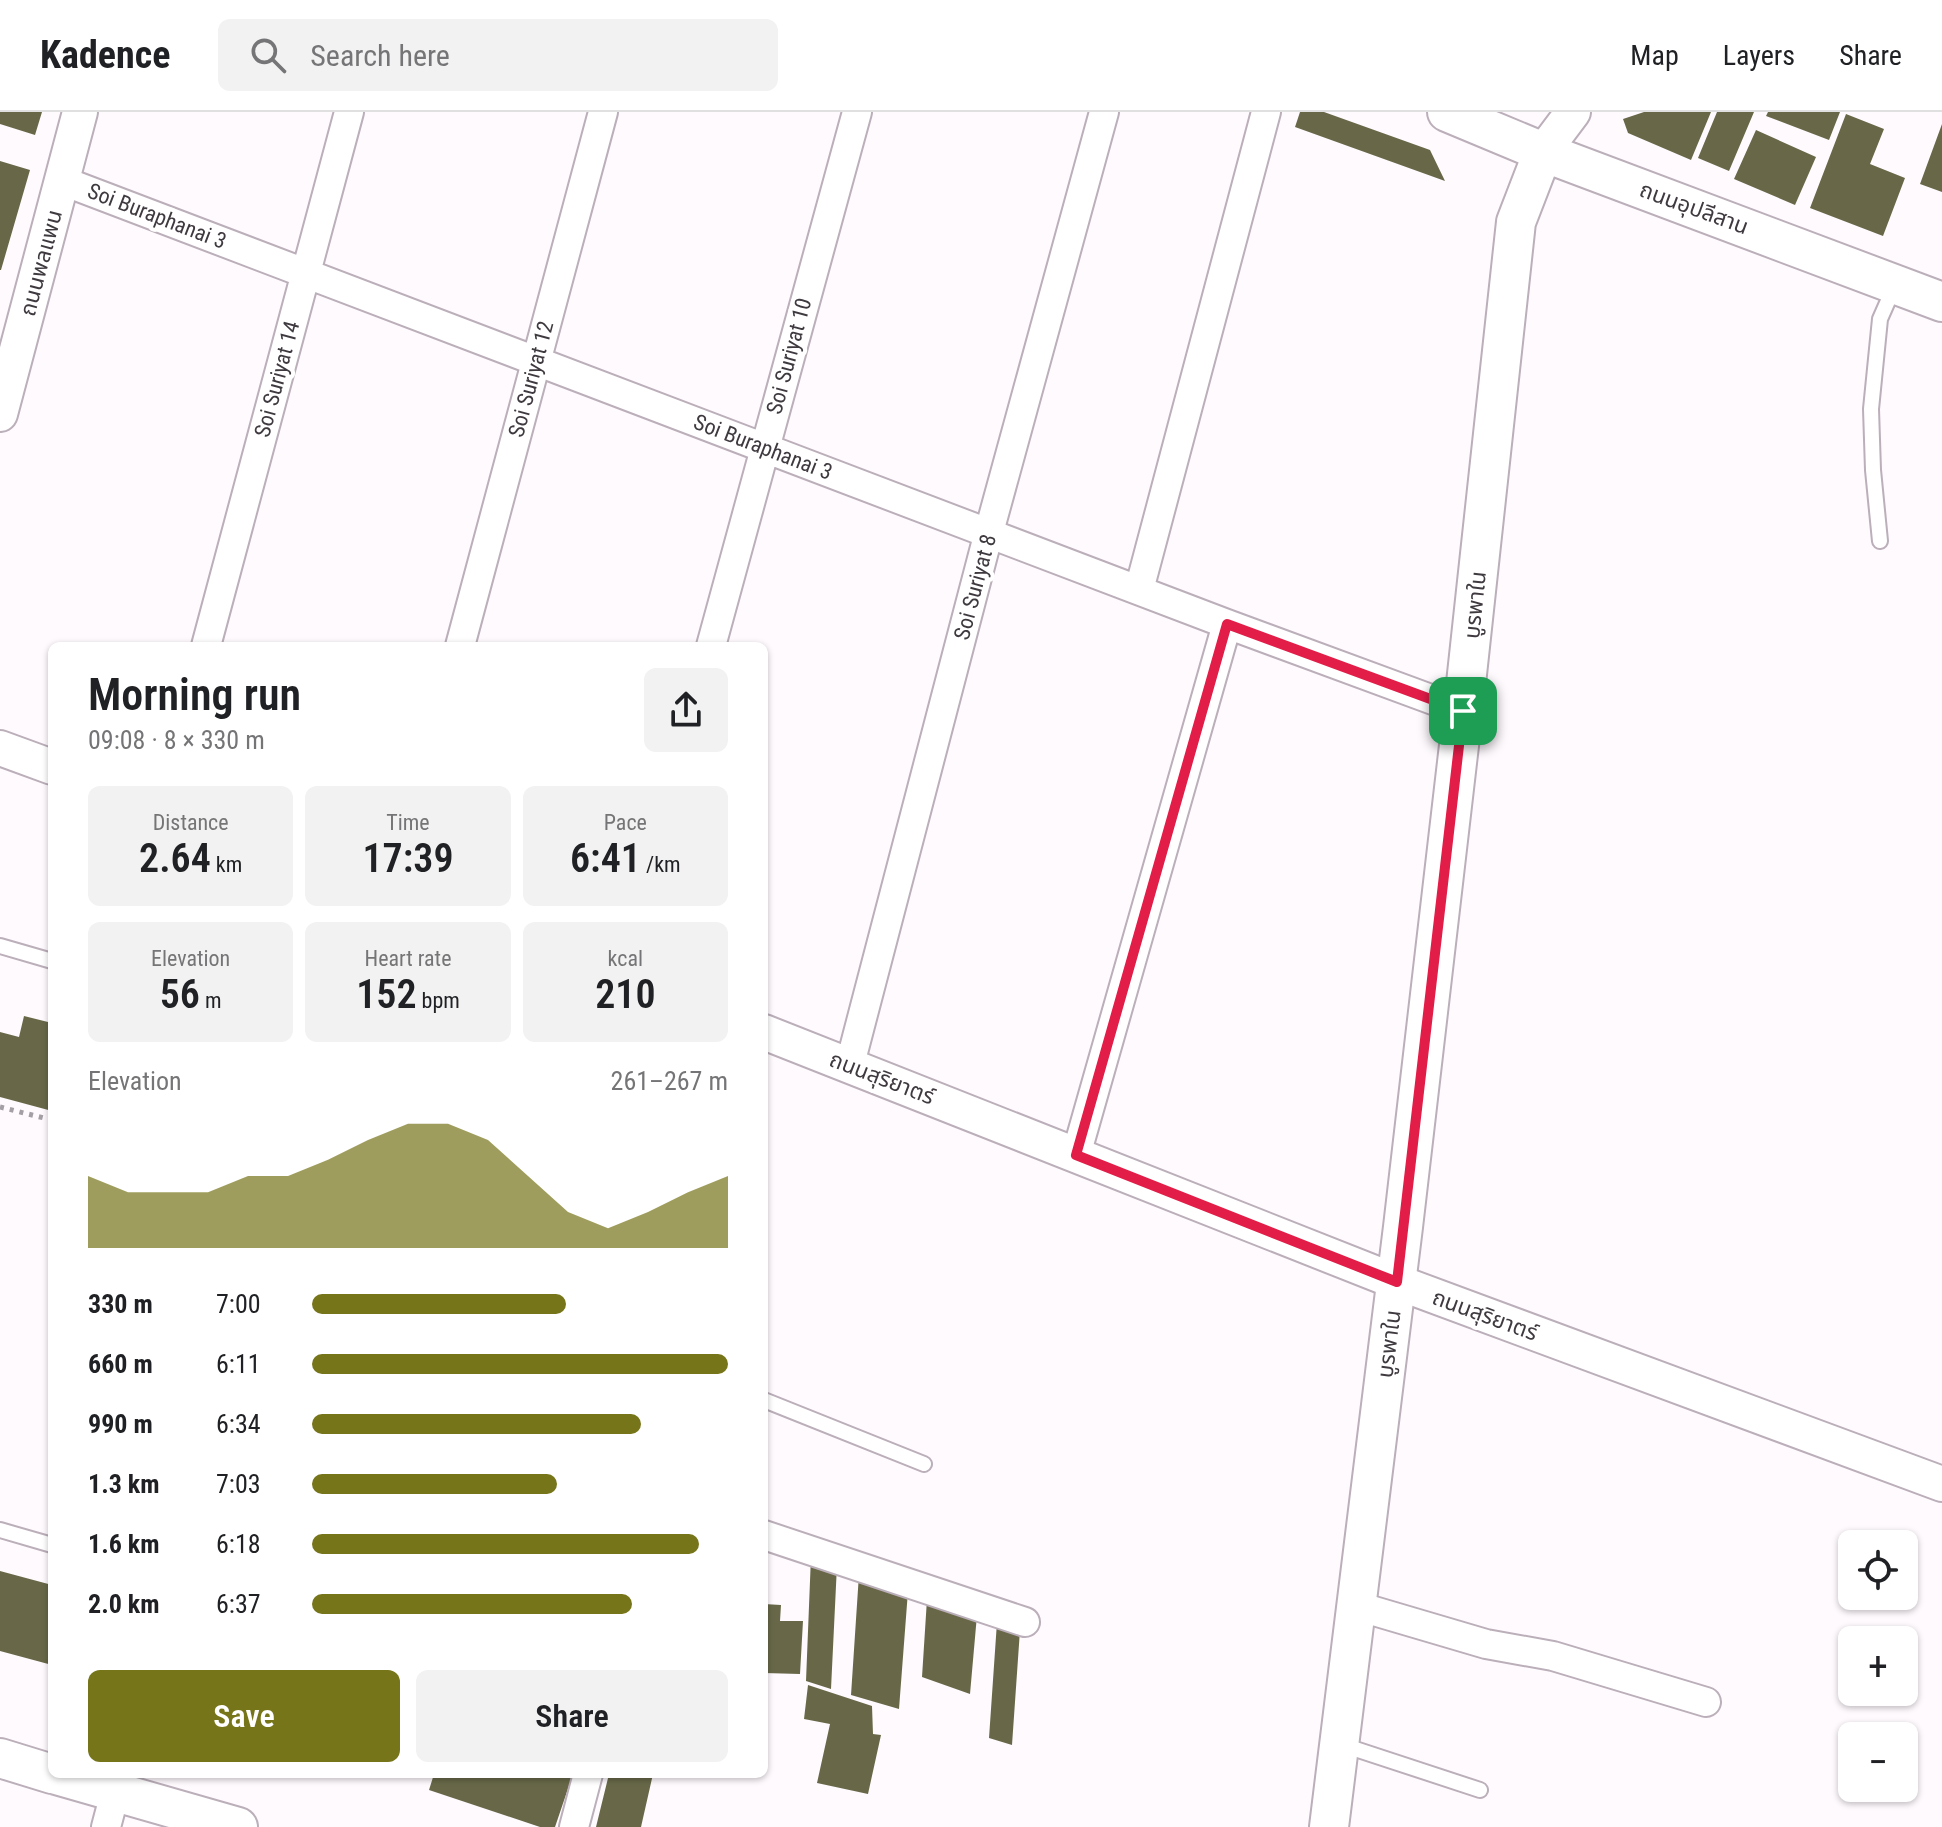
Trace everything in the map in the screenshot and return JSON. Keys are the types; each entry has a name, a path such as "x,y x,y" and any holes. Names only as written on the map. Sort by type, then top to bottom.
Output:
{"main road":[{"name":"ถนนอุปลีสาน","path":"1447,112 1543,152 1942,302"},
{"name":"บูรพาใน","path":"1329,1827 1397,1282 1516,222 1543,152"},
{"path":"0,1758 48,1772"},
{"path":"59,1778 111,1810 238,1827"}],"street":[{"name":"ถนนพลแพน","path":"0,414 80,112"},
{"name":"Soi Suriyat 14","path":"207,642 349,112"},
{"name":"Soi Suriyat 12","path":"461,642 603,112"},
{"name":"Soi Suriyat 10","path":"712,642 857,112"},
{"name":"Soi Suriyat 8","path":"850,1064 989,532 1104,112"},
{"path":"1139,590 1266,112"},
{"name":"บูรพาใน","path":"1543,152 1573,112"},
{"name":"Soi Buraphanai 3","path":"63,181 1463,711"},
{"path":"1076,1155 1227,624"},
{"path":"0,748 48,766"},
{"name":"ถนนสุริยาตร์","path":"768,1033 1397,1282 1942,1484"},
{"path":"768,1536 1025,1622"},
{"path":"1357,1606 1486,1644 1553,1656 1706,1702"},
{"path":"574,1827 587,1778"}],"lane":[{"path":"1880,541 1871,409 1880,319 1896,283"},
{"path":"0,946 48,960"},
{"path":"768,1402 924,1464"},
{"path":"0,1530 48,1544"},
{"path":"1339,1744 1480,1790"}],"path":[{"path":"0,1107 48,1119"}],"building":[{"path":"0,112 42,112 35,135 0,124"},
{"path":"1300,112 1324,112 1430,150 1445,181 1295,127"},
{"path":"1644,112 1711,112 1691,160 1628,133 1623,119"},
{"path":"1717,112 1754,112 1729,171 1698,158"},
{"path":"1768,112 1840,112 1829,140 1766,116"},
{"path":"1846,114 1884,129 1870,164 1905,178 1883,236 1810,208"},
{"path":"1942,124 1942,192 1920,184"},
{"path":"1756,130 1816,157 1795,205 1734,179"},
{"path":"0,161 30,170 1,270 0,270"},
{"path":"24,1016 48,1022 48,1110 0,1097 0,1032 19,1037"},
{"path":"811,1556 837,1565 831,1689 806,1681"},
{"path":"0,1571 48,1584 48,1664 0,1651"},
{"path":"859,1574 908,1591 899,1709 851,1695"},
{"path":"927,1599 977,1615 970,1694 922,1677"},
{"path":"768,1604 781,1605 780,1621 803,1621 800,1674 768,1673"},
{"path":"997,1622 1020,1630 1012,1745 989,1738"},
{"path":"808,1685 872,1706 873,1734 881,1735 868,1794 817,1783 830,1724 804,1719"},
{"path":"433,1778 572,1778 555,1827 540,1827 429,1790"},
{"path":"608,1778 652,1778 641,1827 596,1827"}],"route":[{"path":"1227,624 1463,711 1397,1282 1076,1155 1227,624"}]}
